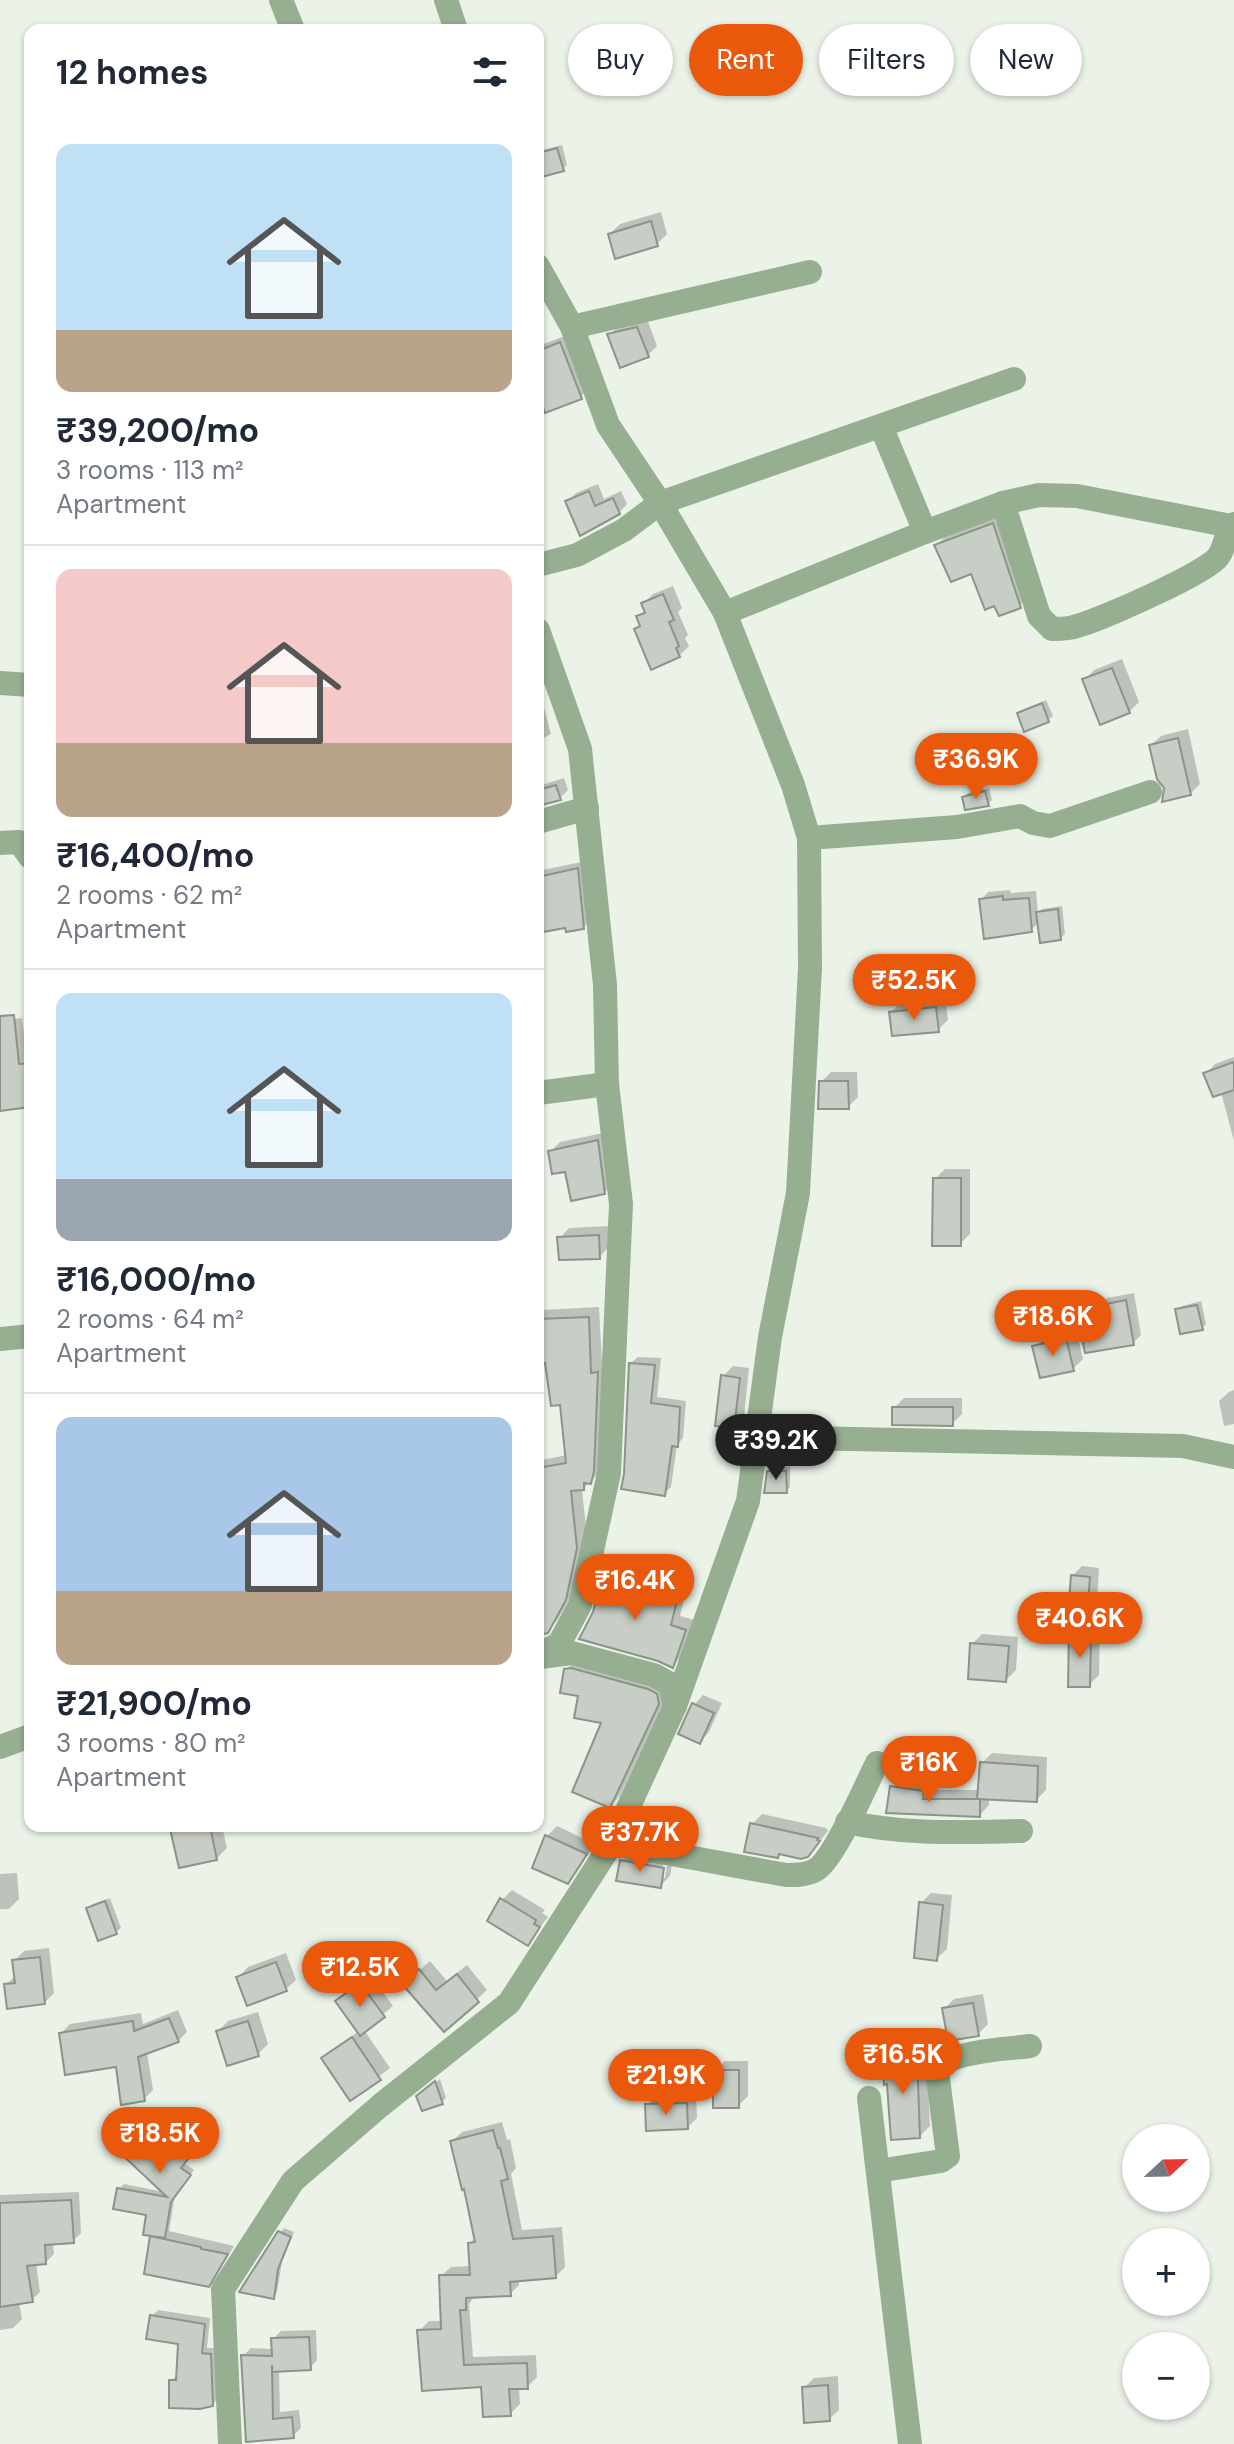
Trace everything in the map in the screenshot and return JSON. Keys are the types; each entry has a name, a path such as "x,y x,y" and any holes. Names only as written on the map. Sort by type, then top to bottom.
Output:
{"street":[{"path":"281,0 291,24"},
{"path":"446,0 454,24"},
{"path":"572,327 810,272"},
{"path":"230,2444 223,2289 293,2181 381,2105 509,2003 612,1843 675,1706 748,1501 770,1337 798,1193 810,968 809,838 793,785 725,613 660,503 608,425 572,327 544,277"},
{"path":"544,563 577,555 624,530 660,503 1014,379"},
{"path":"881,426 925,532"},
{"path":"725,613 925,532 1003,503 1039,495 1077,496 1232,525 1219,557 1209,565 1154,594 1078,626 1052,629 1039,616 1003,503"},
{"path":"544,647 580,749 605,985 607,1084 621,1204 609,1473 580,1605 559,1644 544,1653"},
{"path":"0,683 24,685"},
{"path":"809,838 957,827 1020,816 1033,823 1050,826 1150,792"},
{"path":"544,820 587,808"},
{"path":"0,843 19,842 24,849"},
{"path":"544,1092 607,1084"},
{"path":"0,1339 24,1337"},
{"path":"756,1437 1183,1446 1234,1457"},
{"path":"544,1655 572,1653 654,1675 670,1684 675,1706"},
{"path":"0,1747 24,1738"},
{"path":"612,1843 786,1875 805,1874 818,1868 825,1859 877,1763"},
{"path":"847,1822 880,1830 925,1833 1021,1831"},
{"path":"878,2171 941,2161 948,2156 937,2071 940,2065 956,2057 1030,2046"},
{"path":"869,2098 910,2444"}],"building":[{"path":"557,148 564,171 544,176 544,151"},
{"path":"651,221 658,246 615,259 608,234"},
{"path":"637,327 649,357 620,368 607,334"},
{"path":"560,342 582,399 545,413 544,410 544,349"},
{"path":"589,491 595,506 613,498 620,514 580,536 565,501"},
{"path":"993,523 1021,608 999,616 994,606 985,610 971,574 951,582 934,545"},
{"path":"663,594 674,620 669,622 680,657 651,670 634,629 640,626 636,616 645,613 641,603"},
{"path":"1112,668 1130,713 1100,725 1082,679"},
{"path":"1042,703 1049,722 1024,732 1017,713"},
{"path":"1178,738 1191,795 1162,802 1164,788 1157,779 1149,745"},
{"path":"556,785 561,800 544,804 544,788"},
{"path":"985,791 989,806 965,810 962,797"},
{"path":"578,868 584,929 544,932 544,876"},
{"path":"1003,896 1003,900 1029,898 1032,932 984,939 979,899"},
{"path":"1058,909 1061,940 1040,943 1036,912"},
{"path":"936,1007 939,1032 892,1036 889,1012"},
{"path":"14,1015 19,1064 24,1064 24,1108 0,1111 0,1016"},
{"path":"1234,1062 1234,1090 1213,1097 1203,1073"},
{"path":"819,1081 848,1081 849,1109 818,1109"},
{"path":"598,1140 605,1194 571,1201 565,1172 552,1174 548,1151"},
{"path":"933,1178 961,1178 961,1246 932,1246"},
{"path":"599,1235 600,1259 559,1260 557,1237"},
{"path":"1126,1300 1134,1345 1085,1353 1078,1316 1098,1312 1097,1306"},
{"path":"1197,1305 1203,1330 1180,1334 1175,1309"},
{"path":"589,1317 591,1373 598,1372 594,1471 591,1484 584,1483 584,1490 571,1491 577,1548 566,1600 548,1633 544,1634 544,1467 566,1463 560,1405 551,1406 544,1363 544,1319"},
{"path":"1066,1338 1074,1371 1040,1378 1032,1346"},
{"path":"629,1363 655,1365 651,1403 680,1407 678,1447 672,1446 665,1496 621,1489"},
{"path":"721,1375 740,1378 734,1429 715,1426"},
{"path":"892,1407 953,1407 953,1426 892,1425"},
{"path":"767,1471 786,1471 787,1493 764,1493"},
{"path":"1071,1575 1090,1577 1086,1628 1067,1627"},
{"path":"601,1579 678,1596 671,1625 686,1630 673,1668 579,1639 593,1612"},
{"path":"1069,1632 1091,1632 1090,1687 1068,1687"},
{"path":"970,1643 1009,1646 1006,1682 968,1679"},
{"path":"571,1668 657,1694 659,1704 610,1808 572,1792 601,1723 574,1718 578,1696 560,1693 564,1669"},
{"path":"692,1703 714,1713 700,1744 678,1734"},
{"path":"980,1762 1038,1766 1037,1802 977,1799"},
{"path":"890,1786 924,1791 923,1799 980,1799 980,1817 886,1813"},
{"path":"750,1823 818,1838 820,1841 808,1857 801,1859 744,1852"},
{"path":"171,1832 211,1832 217,1860 179,1868"},
{"path":"545,1835 587,1854 568,1884 532,1868"},
{"path":"620,1860 664,1868 661,1888 616,1881"},
{"path":"500,1898 536,1920 534,1924 540,1927 528,1946 487,1921"},
{"path":"105,1901 117,1934 98,1941 86,1908"},
{"path":"919,1902 943,1905 937,1961 914,1958"},
{"path":"40,1957 45,2004 7,2009 4,1984 15,1983 12,1960"},
{"path":"276,1962 287,1991 247,2006 236,1977"},
{"path":"419,1969 436,1990 457,1974 479,2002 444,2032 402,1984"},
{"path":"360,1983 385,2017 360,2036 335,2001"},
{"path":"973,2003 979,2036 948,2041 942,2008"},
{"path":"169,2018 179,2042 138,2057 145,2101 121,2105 116,2067 65,2075 59,2033 133,2021 134,2031"},
{"path":"248,2021 259,2056 227,2066 216,2031"},
{"path":"352,2037 381,2080 350,2101 321,2058"},
{"path":"917,2055 920,2138 891,2140 882,2058"},
{"path":"713,2070 739,2070 739,2108 713,2108"},
{"path":"435,2081 443,2104 422,2111 416,2096"},
{"path":"687,2103 688,2129 646,2131 645,2104"},
{"path":"197,2113 214,2126 181,2168 191,2175 171,2202 165,2238 143,2235 146,2215 113,2209 117,2188 167,2197 116,2149 132,2131 162,2158"},
{"path":"493,2130 508,2179 501,2181 513,2239 553,2236 556,2278 510,2282 511,2296 466,2298 466,2310 460,2310 464,2365 527,2363 528,2389 509,2389 511,2416 483,2417 481,2387 422,2391 417,2330 441,2329 439,2275 470,2275 468,2243 475,2242 450,2141"},
{"path":"71,2200 74,2243 45,2245 46,2264 27,2266 33,2302 0,2307 0,2203"},
{"path":"278,2231 291,2237 278,2269 274,2299 239,2292"},
{"path":"150,2236 228,2254 209,2287 144,2274"},
{"path":"150,2315 205,2324 202,2353 211,2354 213,2406 200,2409 169,2408 169,2380 176,2380 178,2344 146,2339"},
{"path":"309,2337 311,2370 272,2372 273,2419 292,2417 294,2438 246,2442 241,2355 272,2356 271,2338"},
{"path":"828,2385 830,2421 804,2423 802,2387"}]}
